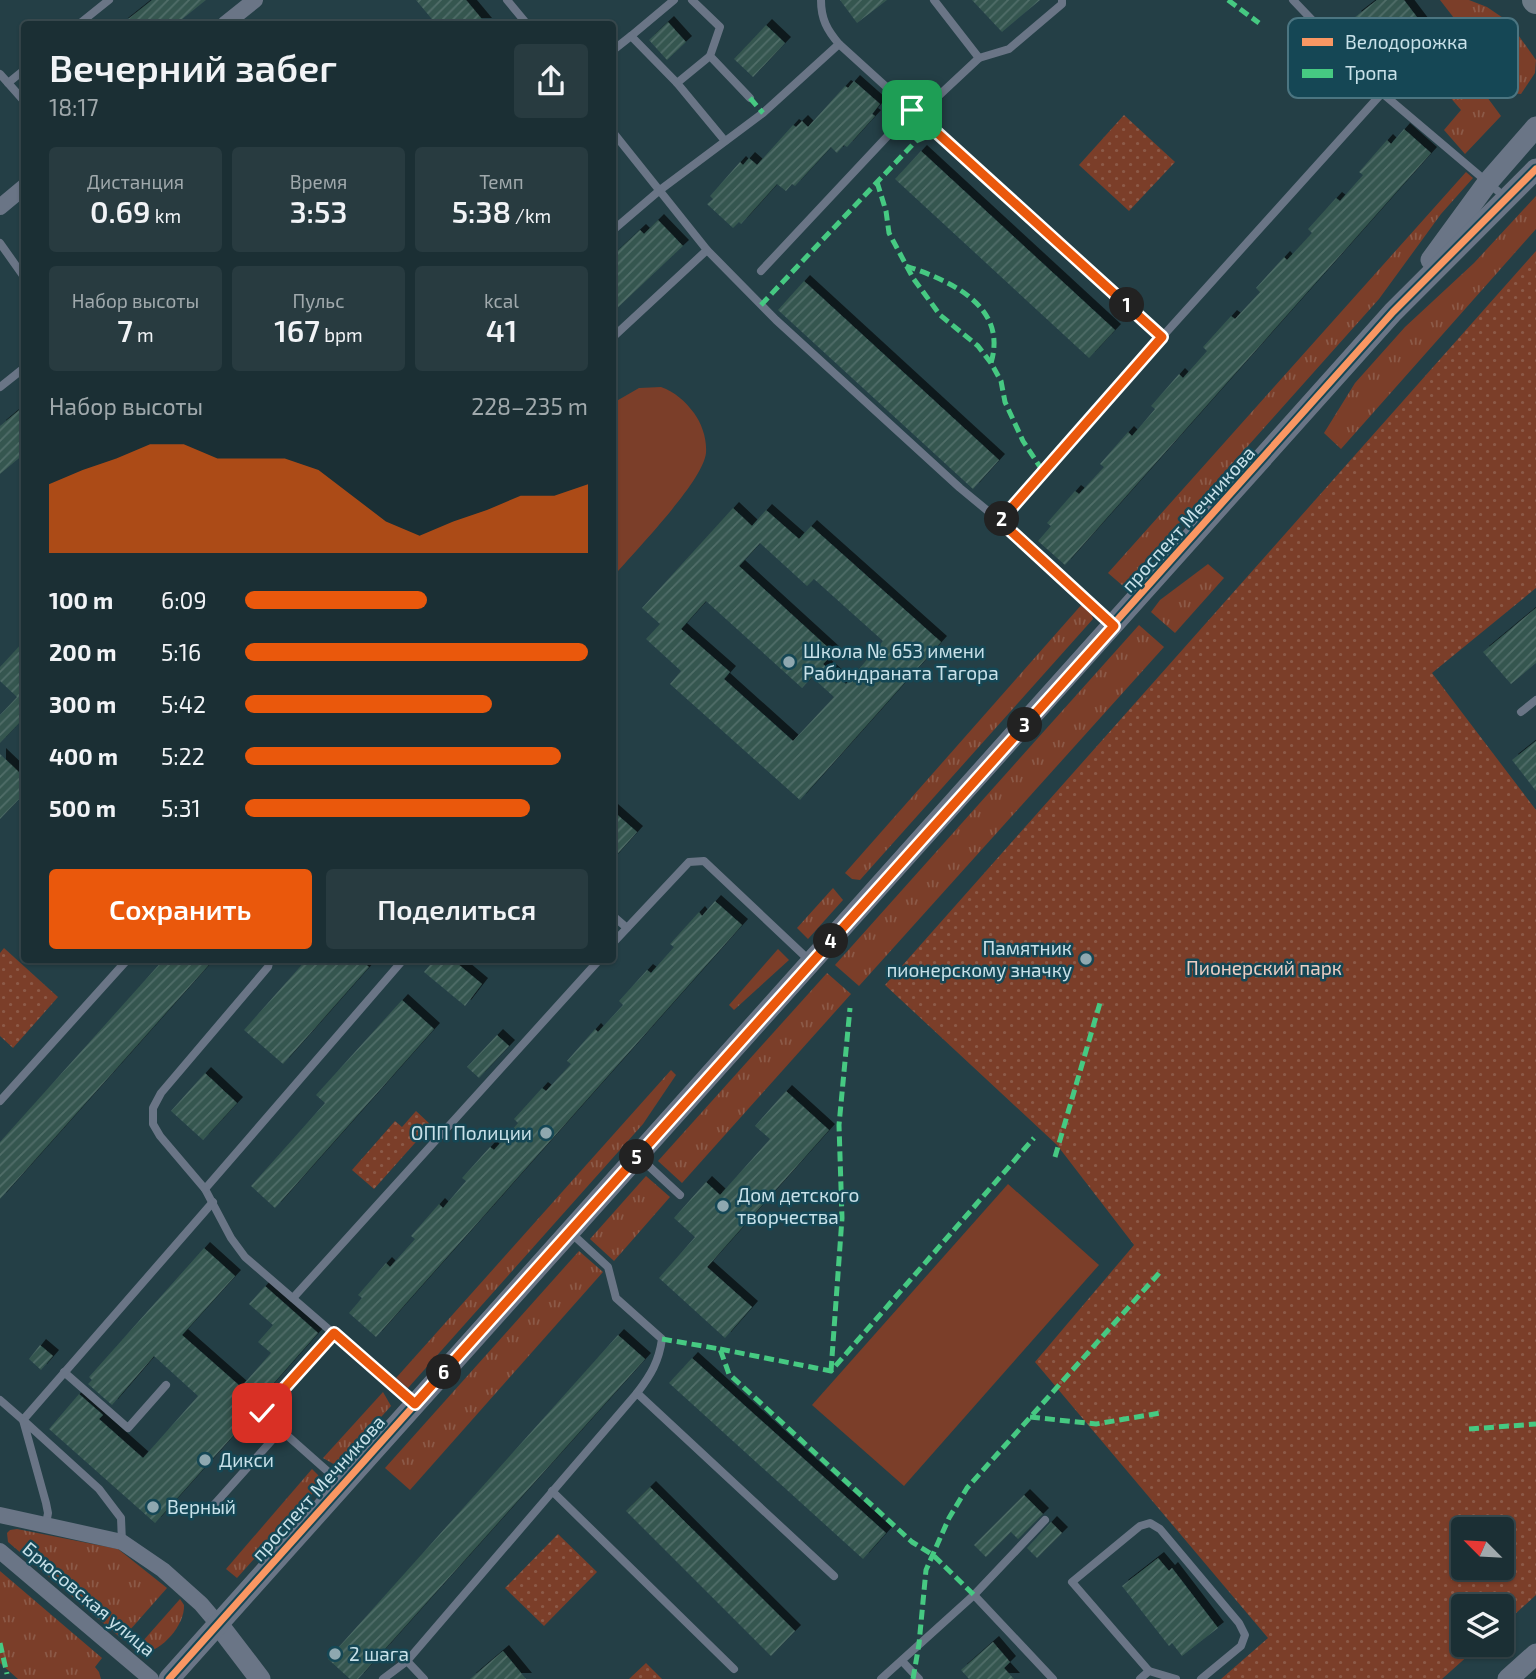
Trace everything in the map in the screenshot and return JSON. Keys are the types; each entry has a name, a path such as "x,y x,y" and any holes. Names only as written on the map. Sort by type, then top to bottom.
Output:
{"street":[{"path":"229,21 255,0"},
{"path":"1523,0 1536,2"},
{"name":"проспект Мечникова","path":"1392,312 1488,182 1536,127"},
{"name":"проспект Мечникова","path":"169,1679 1114,626 1392,312 1536,169"},
{"path":"0,207 21,190"},
{"name":"Брюсовская улица","path":"0,1515 122,1542 163,1570 201,1604 218,1624"},
{"name":"Брюсовская улица","path":"0,1552 151,1679"},
{"path":"218,1624 260,1679"},
{"path":"1508,1679 1536,1654"}],"lane":[{"path":"83,21 109,0"},
{"path":"507,0 524,21"},
{"path":"616,48 674,0"},
{"path":"677,83 710,56 720,27 692,0"},
{"path":"821,0 821,15 827,30 839,44 1162,337"},
{"path":"934,0 979,58"},
{"path":"761,271 915,112 979,58 1009,49 1062,4 1062,0"},
{"path":"1293,0 1310,18"},
{"path":"631,36 677,83 725,141"},
{"path":"616,228 660,190 764,113 839,44"},
{"path":"710,56 750,98"},
{"path":"8,83 21,72"},
{"path":"0,74 21,98"},
{"path":"1000,521 1377,98"},
{"path":"1388,98 1507,200"},
{"path":"616,136 707,250 776,320 1114,626"},
{"path":"0,243 21,273"},
{"path":"616,334 707,250"},
{"path":"0,387 21,370"},
{"path":"1521,712 1536,699"},
{"path":"616,939 689,862 704,862 811,962"},
{"path":"616,919 626,928"},
{"path":"0,1101 124,963"},
{"path":"269,963 162,1093 153,1108 153,1124 205,1189 231,1238 245,1257 415,1404"},
{"path":"205,1189 400,963"},
{"path":"293,1298 596,963"},
{"path":"638,1156 680,1195"},
{"path":"23,1420 213,1202"},
{"path":"383,1679 407,1661 637,1393 652,1374 660,1355 662,1339 616,1298 608,1266 570,1232"},
{"path":"334,1333 262,1413 342,1484"},
{"path":"64,1372 128,1428 166,1385"},
{"path":"637,1393 834,1576"},
{"path":"0,1400 99,1489 121,1518 122,1542"},
{"path":"23,1420 46,1503 46,1524"},
{"path":"213,1506 281,1430"},
{"path":"552,1491 734,1669"},
{"path":"881,1679 974,1595 1045,1520"},
{"path":"1176,1679 1149,1671 1072,1582 1140,1526 1150,1523 1160,1529 1239,1623 1245,1635 1241,1646 1201,1679"},
{"path":"974,1595 1054,1679"},
{"path":"407,1661 424,1679"},
{"path":"902,1661 919,1679"},
{"path":"1140,1679 1149,1671"}],"green space":[{"path":"1440,0 1469,0 1487,7 1503,18 1454,18"},
{"path":"1518,35 1536,60 1535,73 1521,94 1518,94"},
{"path":"1451,98 1488,98 1501,116 1465,154 1444,130 1461,110"},
{"path":"1124,115 1175,162 1129,211 1079,165"},
{"path":"1466,172 1473,178 1441,214 1379,299 1123,586 1108,573"},
{"path":"1536,196 1536,229 1341,449 1324,433 1355,383 1405,327 1474,263"},
{"name":"Пионерский парк","path":"1536,251 1536,588 1432,673 1536,810 1536,1595 1514,1615 1514,1594 1451,1594 1451,1657 1467,1657 1442,1679 1221,1679 1268,1638 1035,1362 1134,1245 1057,1145 885,985"},
{"path":"661,387 679,397 699,422 706,442 706,453 702,466 681,499 616,574 616,401 639,388"},
{"path":"1208,564 1224,578 1175,633 1151,612 1160,600"},
{"path":"1083,603 1090,610 1093,619 860,880 852,879 845,873"},
{"path":"1139,625 1164,647 859,986 835,965"},
{"path":"833,888 843,900 808,939 797,928"},
{"path":"4,948 58,997 13,1048 0,1036 0,953"},
{"path":"778,949 789,960 734,1010 729,1005"},
{"path":"827,973 851,994 682,1183 658,1161"},
{"path":"671,1070 676,1075 643,1124 408,1388 396,1378"},
{"path":"416,1111 431,1125 374,1189 352,1170 395,1121 402,1127"},
{"path":"646,1176 670,1197 614,1261 590,1239"},
{"path":"1008,1184 1099,1265 904,1486 812,1405"},
{"path":"579,1251 603,1272 410,1490 385,1468"},
{"path":"383,1392 391,1406 337,1466 323,1458"},
{"path":"312,1469 321,1484 237,1578 226,1569"},
{"path":"17,1529 118,1549 167,1588 122,1639 8,1542 7,1533"},
{"path":"558,1534 597,1572 544,1626 505,1588"},
{"path":"0,1571 102,1658 95,1667 101,1679 18,1679 0,1663"},
{"path":"180,1599 184,1605 183,1613 171,1636 150,1651 143,1653 135,1650"},
{"path":"646,1663 662,1679 629,1679"}],"building":[{"path":"152,0 206,0 180,21 126,21"},
{"path":"416,0 466,0 484,21 434,21"},
{"path":"840,0 887,0 857,23"},
{"path":"972,0 1040,0 1002,32"},
{"path":"1377,0 1404,0 1418,18 1356,18"},
{"path":"668,22 686,42 667,60 649,40"},
{"path":"766,25 785,43 753,77 734,59"},
{"path":"854,81 880,104 872,114 875,116 847,147 844,145 837,153 831,147 795,186 792,184 786,191 777,184 741,224 739,222 733,228 707,204 713,199 710,196 740,162 743,165 749,158 757,165 793,125 796,127 802,121 808,127 845,86 848,88"},
{"path":"1404,129 1431,153 1065,565 1038,541 1051,526 1047,523 1075,491 1079,494 1104,467 1100,464 1128,432 1132,436 1155,409 1151,406 1179,374 1183,378 1207,351 1203,347 1231,316 1235,319 1260,292 1256,288 1284,257 1287,260 1312,233 1308,229 1336,198 1340,201 1363,175 1359,172 1387,140 1391,144"},
{"path":"921,151 1115,330 1089,358 895,179"},
{"path":"658,220 683,246 616,309 616,252 640,230 644,234"},
{"path":"804,281 999,460 973,489 778,310"},
{"path":"21,408 21,456 0,474 0,426"},
{"path":"733,508 752,526 766,510 799,539 811,526 941,642 800,800 670,684 681,671 646,639 660,624 642,608","holes":["760,543 807,586 814,579 883,641 846,684 823,664 834,653 739,566","706,601 802,688 812,677 834,697 793,741 724,679 730,672 681,629"]},
{"path":"1536,608 1536,663 1511,684 1483,652"},
{"path":"21,644 21,721 0,743 0,715 17,697 0,681 0,667"},
{"path":"1536,741 1536,791 1512,760"},
{"path":"0,754 21,774 21,797 0,819"},
{"path":"616,814 637,832 616,856"},
{"path":"715,901 742,925 376,1337 349,1313 362,1298 358,1295 386,1263 390,1267 415,1239 411,1236 439,1204 443,1208 466,1181 462,1178 490,1147 494,1150 518,1123 514,1119 542,1088 546,1091 571,1064 567,1061 595,1029 598,1032 623,1005 619,1001 647,970 651,973 674,947 670,944 699,912 702,916"},
{"path":"160,963 210,963 0,1199 0,1142"},
{"path":"303,963 364,963 369,967 283,1064 244,1030"},
{"path":"432,963 457,963 482,984 465,1006 424,972"},
{"path":"402,1000 434,1029 275,1208 251,1186 325,1103 316,1095"},
{"path":"497,1035 509,1046 479,1078 467,1067"},
{"path":"205,1073 237,1103 203,1140 171,1111"},
{"name":"Дом детского творчества","path":"786,1091 829,1130 707,1267 752,1307 725,1338 659,1278 695,1237 674,1218 706,1182 720,1195 770,1139 755,1126"},
{"path":"204,1248 235,1276 182,1335 241,1387 271,1353 258,1342 273,1325 249,1304 265,1286 318,1333 257,1402 260,1405 256,1410 155,1523 49,1429 79,1394 103,1415 99,1419 143,1458 198,1396 154,1356 112,1405 88,1384 92,1380 89,1377"},
{"path":"618,1335 645,1359 358,1679 350,1679 328,1659"},
{"path":"40,1345 53,1356 41,1370 29,1359"},
{"path":"692,1358 886,1533 863,1559 669,1383"},
{"path":"650,1487 795,1631 771,1656 626,1511"},
{"path":"1024,1495 1043,1514 1018,1539 1011,1532 986,1557 974,1545"},
{"path":"1051,1522 1062,1533 1037,1558 1027,1548"},
{"path":"1158,1558 1169,1571 1172,1568 1218,1628 1182,1656 1172,1643 1169,1646 1122,1586"},
{"path":"993,1642 1010,1662 1004,1668 1014,1679 969,1679 961,1670"},
{"path":"503,1651 526,1679 470,1679"}],"marked path":[{"path":"1228,0 1259,23"},
{"path":"750,98 763,113"},
{"path":"761,305 916,141 938,132"},
{"path":"877,182 886,211 889,233 913,278 940,315 978,346 991,363 1001,381 1005,402 1023,441 1044,473"},
{"path":"906,266 957,288 983,311 991,326 994,343 991,363"},
{"path":"1055,1157 1100,1003"},
{"path":"831,1371 842,1218 839,1125 850,1008"},
{"path":"720,1349 831,1371 1034,1138"},
{"path":"913,1679 926,1570 949,1518 967,1488 1161,1271"},
{"path":"662,1339 720,1349 729,1374 912,1542 933,1555 974,1595"},
{"path":"1030,1417 1096,1424 1160,1413"},
{"path":"1469,1429 1536,1424"},
{"path":"0,1643 7,1674"}],"cycle path":[{"path":"169,1679 1393,312 1536,169"}],"place":[{"name":"Школа № 653 имени Рабиндраната Тагора","path":"789,662"},
{"name":"Памятник пионерскому значку","path":"1086,959"},
{"name":"ОПП Полиции","path":"546,1133"},
{"name":"Дом детского творчества","path":"723,1206"},
{"name":"Дикси","path":"205,1460"},
{"name":"Верный","path":"153,1507"},
{"name":"2 шага","path":"335,1654"}],"route":[{"path":"262,1413 334,1333 415,1404 1114,626 1000,521 1162,337 912,110"}]}
